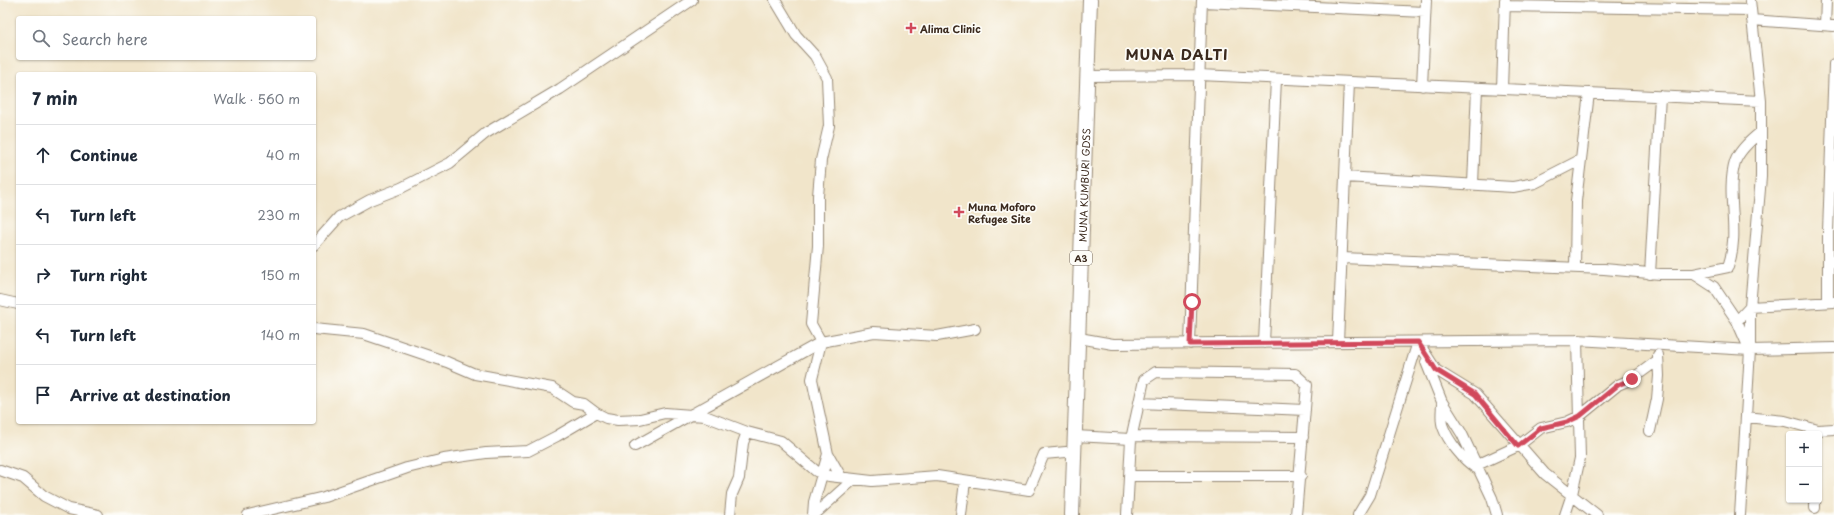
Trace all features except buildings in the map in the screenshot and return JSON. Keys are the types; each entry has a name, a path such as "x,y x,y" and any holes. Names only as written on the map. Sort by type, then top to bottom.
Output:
{"highway":[{"name":"MUNA KUMBURI GDSS","path":"1064,515 1081,0"},
{"name":"MUNA KUMBURI GDSS","path":"1072,515 1090,0"}],"street":[{"path":"316,243 339,217 370,200 401,188 450,163 486,133 560,90 692,0"},
{"path":"775,0 796,35 815,56 827,78 829,126 821,160 818,196 818,246 811,324 821,342 812,379 828,454 841,478"},
{"path":"1422,86 1426,0"},
{"path":"1752,20 1830,26 1826,0"},
{"path":"1190,344 1202,1 1353,4 1425,12"},
{"path":"1502,89 1505,3 1750,5 1761,101 1761,177 1750,307 1750,350 1740,515"},
{"path":"1736,320 1750,307 1831,302 1834,64"},
{"path":"1087,76 1200,75 1761,101"},
{"path":"1264,343 1276,79"},
{"path":"1338,342 1349,82"},
{"path":"1473,184 1477,88"},
{"path":"1575,268 1576,201 1589,93"},
{"path":"1650,274 1660,96"},
{"path":"1342,258 1575,268 1650,274 1694,274 1728,267 1733,253 1735,229 1732,189 1735,161 1749,143 1761,132"},
{"path":"1345,177 1513,186 1535,183 1580,160"},
{"path":"1694,274 1714,287 1736,320 1750,350"},
{"path":"0,300 16,304"},
{"path":"316,329 364,334 447,362 476,374 552,388 573,402 584,404 606,418 618,420 640,419 665,413 705,416 747,432 781,441 816,471 841,478 872,481 937,476 1029,490 1044,454 1066,452"},
{"path":"635,446 693,415 821,342 874,332 937,336 975,329"},
{"path":"1079,338 1112,344 1577,340 1658,346 1750,350 1834,348"},
{"path":"1565,515 1572,494 1580,458 1577,340"},
{"path":"1418,342 1442,402 1462,434 1492,498 1497,515"},
{"path":"1418,342 1436,370 1475,394 1518,446 1546,474 1597,515"},
{"path":"1358,515 1370,494 1418,342"},
{"path":"1650,431 1660,376 1658,346"},
{"path":"1478,468 1518,446 1541,428 1567,422 1580,416 1618,385 1632,379 1658,360"},
{"path":"1127,515 1132,437 1138,403 1144,380 1156,372 1295,374 1307,385 1296,515"},
{"path":"1138,403 1305,410"},
{"path":"248,515 324,497 407,468 444,459 486,453 528,451 596,413"},
{"path":"1746,417 1785,421 1815,431"},
{"path":"1822,431 1834,429"},
{"path":"730,515 732,494 739,478 743,443 747,432"},
{"path":"1075,436 1303,437"},
{"path":"814,515 814,502 828,454"},
{"path":"0,470 23,478 44,496 69,509 98,515"},
{"path":"1129,476 1300,476"},
{"path":"814,515 854,479"},
{"path":"961,515 965,481"}],"place":[{"name":"Alima Clinic","path":"911,28"},
{"name":"Muna Moforo Refugee Site","path":"959,212"}],"district":[{"name":"MUNA DALTI","path":"1177,54"}],"route":[{"path":"1192,302 1190,344 1418,342 1436,370 1475,394 1518,446 1541,428 1567,422 1580,416 1618,385 1632,379"}]}
